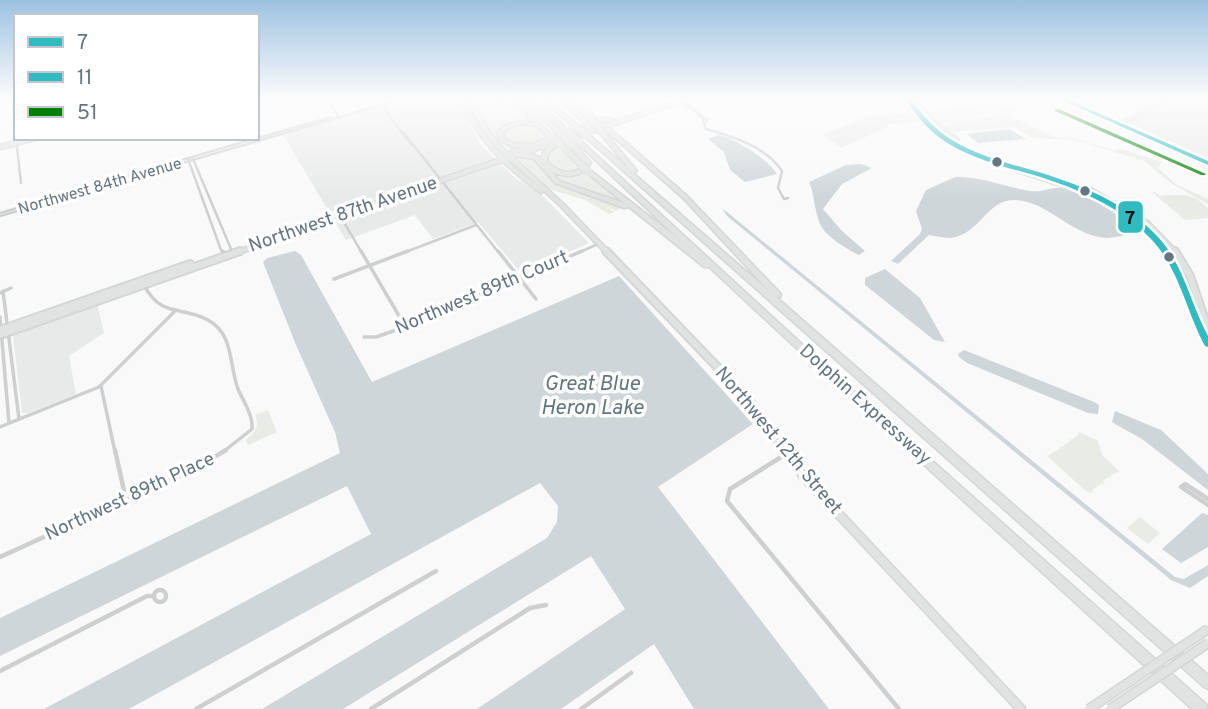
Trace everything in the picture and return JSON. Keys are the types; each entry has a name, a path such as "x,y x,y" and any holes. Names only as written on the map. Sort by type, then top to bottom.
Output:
{"highway":[{"path":"500,132 501,139 507,143 535,145"},
{"path":"546,132 585,168 659,226 782,330"},
{"name":"Dolphin Expressway","path":"563,132 1201,709"},
{"name":"Dolphin Expressway","path":"592,132 655,197 1208,683"},
{"path":"605,132 655,197"},
{"path":"613,133 685,197 806,328"},
{"path":"559,144 545,153 544,161 552,170 566,174 580,172 589,163 574,141"},
{"path":"519,152 536,157 547,174 559,183 616,202 659,226"}],"main road":[{"name":"Northwest 12th Street","path":"478,132 556,199 749,400 786,454 816,489 1021,709"},
{"name":"Northwest 12th Street","path":"488,132 504,157"},
{"name":"Northwest 87th Avenue","path":"0,332 535,145 582,132"},
{"name":"Northwest 87th Avenue","path":"519,152 559,144 585,132"},
{"path":"941,132 979,156 1042,174 1088,191 1133,217 1166,241 1188,271 1208,328"},
{"path":"1141,132 1208,162"},
{"path":"0,146 17,140"},
{"path":"498,146 519,152"},
{"path":"1133,217 1159,243 1178,269 1189,307 1208,344"},
{"path":"1178,269 1188,271"},
{"path":"1189,307 1200,310"},
{"path":"1089,709 1208,629"},
{"path":"1110,709 1208,643"}],"street":[{"name":"Northwest 84th Avenue","path":"259,137 280,132"},
{"name":"Northwest 84th Avenue","path":"259,139 283,132"},
{"path":"403,132 536,299"},
{"path":"718,132 733,135 775,159 782,171 778,188 786,199"},
{"path":"17,140 21,183"},
{"name":"Northwest 84th Avenue","path":"190,159 251,140"},
{"name":"Northwest 84th Avenue","path":"0,214 255,140"},
{"path":"190,159 228,252"},
{"path":"190,159 228,252"},
{"path":"339,214 405,326"},
{"path":"334,279 476,225"},
{"name":"Northwest 89th Court","path":"364,337 379,336 405,326 598,244"},
{"path":"0,427 101,386 174,312 155,303 142,282"},
{"path":"11,288 2,293 9,329 19,419"},
{"path":"0,310 6,309"},
{"name":"Northwest 89th Place","path":"0,557 208,461 242,439 253,427 234,379 222,331 205,319 174,312"},
{"path":"0,317 9,423"},
{"path":"3,367 13,368"},
{"path":"101,386 126,500"},
{"path":"786,454 730,489 726,498 899,709"},
{"path":"1183,486 1208,505"},
{"path":"1196,495 1208,499"},
{"path":"196,709 436,571"},
{"path":"0,671 147,596 154,596"},
{"path":"371,709 530,608 546,605"},
{"path":"581,709 631,673"}],"shaded area":[{"path":"293,132 474,132 480,144 514,177 542,195 589,243 521,273 478,222 433,239 415,215 346,240 283,135"},
{"path":"491,132 501,132 500,140 521,147 509,149 499,142 504,148 501,146"},
{"path":"502,132 542,132 547,137 518,145 504,141"},
{"path":"829,132 876,132 842,148 822,135"},
{"path":"1023,132 1044,132 1054,137 1072,138 1113,150 1122,149 1162,162 1158,168 1177,185 1208,199 1208,204 1172,184 1144,161 1076,140 1033,138"},
{"path":"1150,132 1208,132 1208,158"},
{"path":"556,146 583,170 561,173 547,164 548,151"},
{"path":"526,155 536,158 549,178 558,184 624,207 615,211 603,204 614,212 609,214 585,200 546,188 518,162 518,158"},
{"path":"547,168 556,173 584,171 628,206 558,181"},
{"path":"1152,192 1159,196 1180,195 1197,199 1208,208 1208,218 1185,220"},
{"path":"97,303 104,333 69,356 76,394 22,413 13,336 16,332"},
{"path":"268,410 277,432 248,445 246,440 257,426 255,415"},
{"path":"1078,432 1097,440 1103,456 1119,471 1110,476 1111,479 1109,477 1103,481 1105,485 1102,483 1092,490 1093,493 1086,491 1047,456 1061,448 1059,445 1062,447 1070,441 1069,438 1072,440"},
{"path":"1140,517 1160,533 1148,544 1127,528"}],"water":[{"path":"1014,132 1026,139 978,143 967,134"},
{"path":"718,135 751,150 777,174 745,182 730,170 724,152 708,139"},
{"path":"861,164 872,168 842,184 823,209 842,231 865,251 859,255 837,242 823,229 809,182 846,165"},
{"path":"955,177 984,180 1030,191 1058,188 1070,190 1114,213 1135,233 1108,238 1095,236 1038,206 1013,200 996,206 961,235 951,238 929,235 898,264 891,261 920,234 922,229 916,211 926,190"},
{"path":"722,208 1175,577 1184,579 1208,565 1208,576 1190,588 1171,580 727,216"},
{"name":"Great Blue Heron Lake","path":"295,251 301,255 372,382 619,276 753,424 658,487 829,709 694,709 654,644 561,709 477,709 625,609 591,556 343,709 262,709 547,538 557,522 558,506 540,483 129,709 44,709 371,534 347,486 0,656 0,618 340,453 335,432 263,262 267,258"},
{"path":"885,269 920,298 945,342 934,340 865,285 865,278"},
{"path":"964,350 1094,402 1099,405 1098,414 1088,413 967,363 958,354"},
{"path":"1115,411 1161,430 1208,474 1208,490 1142,439 1112,422"},
{"path":"1202,513 1208,515 1208,547 1181,563 1162,549"}],"transit line":[{"name":"7","path":"937,132 976,155 1087,192 1111,204 1143,227 1172,261 1208,344"},
{"name":"51","path":"1107,132 1203,174"},
{"name":"11","path":"1137,132 1208,163"}]}
